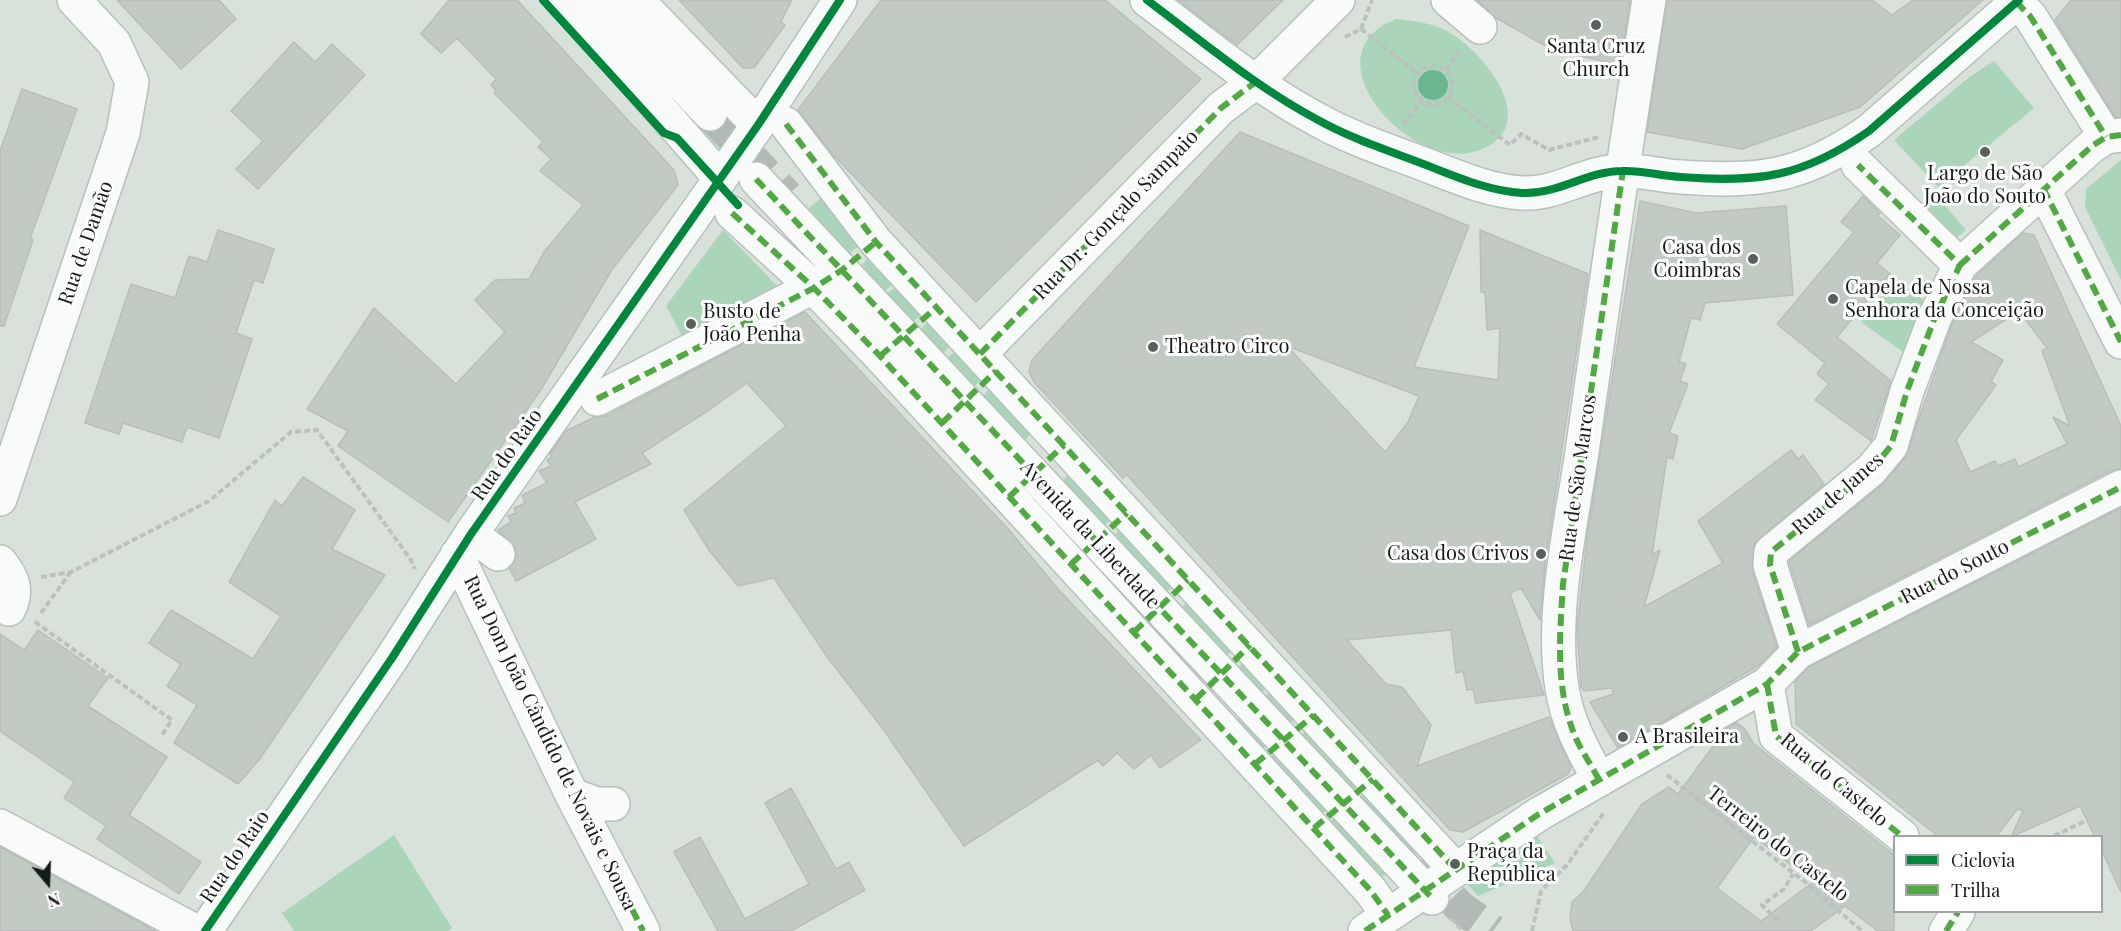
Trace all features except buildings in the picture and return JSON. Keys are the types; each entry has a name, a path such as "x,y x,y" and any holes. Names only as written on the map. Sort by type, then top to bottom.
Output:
{"street":[{"name":"Rua de Damão","path":"0,499 123,133 132,82 114,43 74,0"},
{"path":"565,0 720,178"},
{"path":"603,0 710,114"},
{"path":"637,0 772,125 876,242 1455,869"},
{"name":"Rua do Raio","path":"205,931 392,658 464,544 720,178 772,125 840,0"},
{"path":"1147,0 1257,81 1317,120 1461,178 1504,191 1535,194 1596,173 1623,170 1679,177 1727,179 1764,177 1800,170 1842,150 1869,131 2017,1 2030,16 2106,139 2043,189 1965,260 1858,165"},
{"name":"Rua Dr. Gonçalo Sampaio","path":"942,423 964,400 988,363 1221,108 1257,81 1338,0"},
{"path":"1448,0 1473,35"},
{"name":"Rua de São Marcos","path":"1603,795 1573,732 1562,688 1559,641 1563,584 1649,0"},
{"name":"Avenida da Liberdade","path":"756,179 842,270 892,345 964,400 1429,894"},
{"path":"2043,189 2121,342"},
{"path":"732,213 814,288 892,345 942,423 1370,890 1377,923 1429,894 1455,869 1539,814 1603,795 1767,684 1794,655"},
{"path":"597,399 814,288 842,270 876,242"},
{"name":"Rua de Janes","path":"1794,655 1770,565 1771,552 1871,470 1891,446 1935,317 1965,260"},
{"path":"892,345 937,307"},
{"path":"1009,496 1064,446"},
{"name":"Rua do Souto","path":"1794,655 2121,487"},
{"path":"1071,564 1127,513"},
{"path":"464,544 498,554"},
{"name":"Rua Dom João Cândido de Novais e Sousa","path":"464,544 572,795 642,931"},
{"path":"0,562 13,583 14,598 9,609"},
{"path":"1134,632 1188,580"},
{"path":"1196,699 1250,645"},
{"name":"Rua do Castelo","path":"1767,684 1776,736 1900,835"},
{"path":"1255,764 1314,715"},
{"path":"1314,828 1373,779"},
{"path":"572,795 597,804 613,804"},
{"path":"0,826 195,931"},
{"path":"1946,931 1957,913"}],"path":[{"path":"1340,40 1361,29 1372,0"},
{"path":"1361,29 1417,73"},
{"path":"1446,70 1473,35"},
{"path":"1431,65 1446,70 1453,84 1448,97 1441,103 1431,105 1422,101 1414,89 1417,73 1431,65"},
{"path":"1448,97 1510,145 1521,134 1549,150 1605,135"},
{"path":"34,572 42,578 70,572 209,501 291,432 317,430 411,560 419,580"},
{"path":"70,572 35,622 172,720 162,735"},
{"path":"1532,931 1541,891 1567,865 1603,795"},
{"path":"2058,835 2087,820"},
{"path":"1778,921 1762,905 1784,889 1793,874"}],"shaded area":[{"path":"1396,19 1425,23 1446,30 1466,44 1480,58 1493,74 1508,109 1507,125 1498,139 1480,150 1453,153 1425,145 1399,129 1378,107 1364,83 1361,58 1370,36"},
{"path":"1994,61 2034,108 1938,187 1894,140 1968,78"},
{"path":"1433,70 1444,74 1448,85 1444,96 1433,100 1422,96 1418,85 1422,74"},
{"path":"2121,160 2121,280 2085,207 2086,189"},
{"path":"1938,197 1966,230 1955,239 1924,209"},
{"path":"821,198 862,243 849,254 808,209"},
{"path":"723,230 781,290 684,340 666,306"},
{"path":"873,254 896,281 883,293 862,264"},
{"path":"1895,278 1926,302 1903,352 1861,322"},
{"path":"900,284 926,312 911,323 885,295"},
{"path":"928,322 950,346 940,356 916,334"},
{"path":"955,351 981,380 969,391 943,361"},
{"path":"989,390 1031,434 1019,446 977,402"},
{"path":"1071,472 1113,518 1100,530 1059,484"},
{"path":"1124,525 1176,583 1165,594 1149,580 1115,534"},
{"path":"1191,598 1236,646 1224,659 1195,621 1181,609"},
{"path":"1246,660 1271,685 1259,694 1234,672"},
{"path":"1274,687 1300,715 1288,725 1264,698"},
{"path":"1248,710 1273,740 1263,748 1237,720"},
{"path":"1311,727 1362,782 1350,794 1298,738"},
{"path":"1282,748 1334,804 1323,813 1270,757"},
{"path":"1366,790 1420,850 1405,861 1354,802"},
{"path":"1338,815 1390,870 1377,881 1324,827"},
{"path":"1535,833 1555,863 1478,896 1460,876"},
{"path":"394,835 452,928 448,931 294,931 282,913"}],"tunnel":[{"path":"710,114 787,196"},
{"path":"1418,863 1460,907 1493,931"}],"marked path":[{"path":"2016,2 2030,16 2106,137"},
{"path":"980,354 1221,108 1257,81"},
{"path":"786,124 876,242 1455,869"},
{"path":"1960,265 2092,146 2106,137 2121,135"},
{"path":"1798,652 1770,565 1771,552 1871,470 1891,446 1907,391 1935,317 1960,265 1858,165"},
{"path":"1599,780 1578,744 1567,713 1561,677 1561,621 1563,584 1623,170"},
{"path":"756,179 1432,898"},
{"path":"2043,188 2121,342"},
{"path":"732,213 814,288 880,356 1370,890 1388,915"},
{"path":"597,399 814,288 842,270 876,242"},
{"path":"880,356 937,307"},
{"path":"942,423 996,371"},
{"path":"1009,497 1064,445"},
{"path":"1365,931 1539,814 1767,684 1798,652 2121,487"},
{"path":"1071,564 1127,513"},
{"path":"1134,632 1188,580"},
{"path":"1196,699 1250,645"},
{"path":"1767,684 1776,736 1901,835"},
{"path":"1255,764 1314,715"},
{"path":"1314,828 1373,779"},
{"path":"624,893 643,931"},
{"path":"1946,931 1957,913"}],"cycle path":[{"path":"543,0 664,133 677,138 738,205"},
{"path":"205,931 392,658 471,534 758,125 840,0"},
{"path":"1147,0 1273,94 1331,127 1473,183 1522,193 1535,193 1609,172 1629,171 1681,177 1734,179 1780,174 1801,167 1823,158 1869,131 2019,0"}],"place":[{"name":"Santa Cruz Church","path":"1596,25"},
{"name":"Largo de São João do Souto","path":"1985,152"},
{"name":"Casa dos Coimbras","path":"1753,259"},
{"name":"Capela de Nossa Senhora da Conceição","path":"1833,299"},
{"name":"Busto de João Penha","path":"691,324"},
{"name":"Theatro Circo","path":"1153,347"},
{"name":"Casa dos Crivos","path":"1541,554"},
{"name":"A Brasileira","path":"1623,737"},
{"name":"Praça da República","path":"1455,864"}]}
